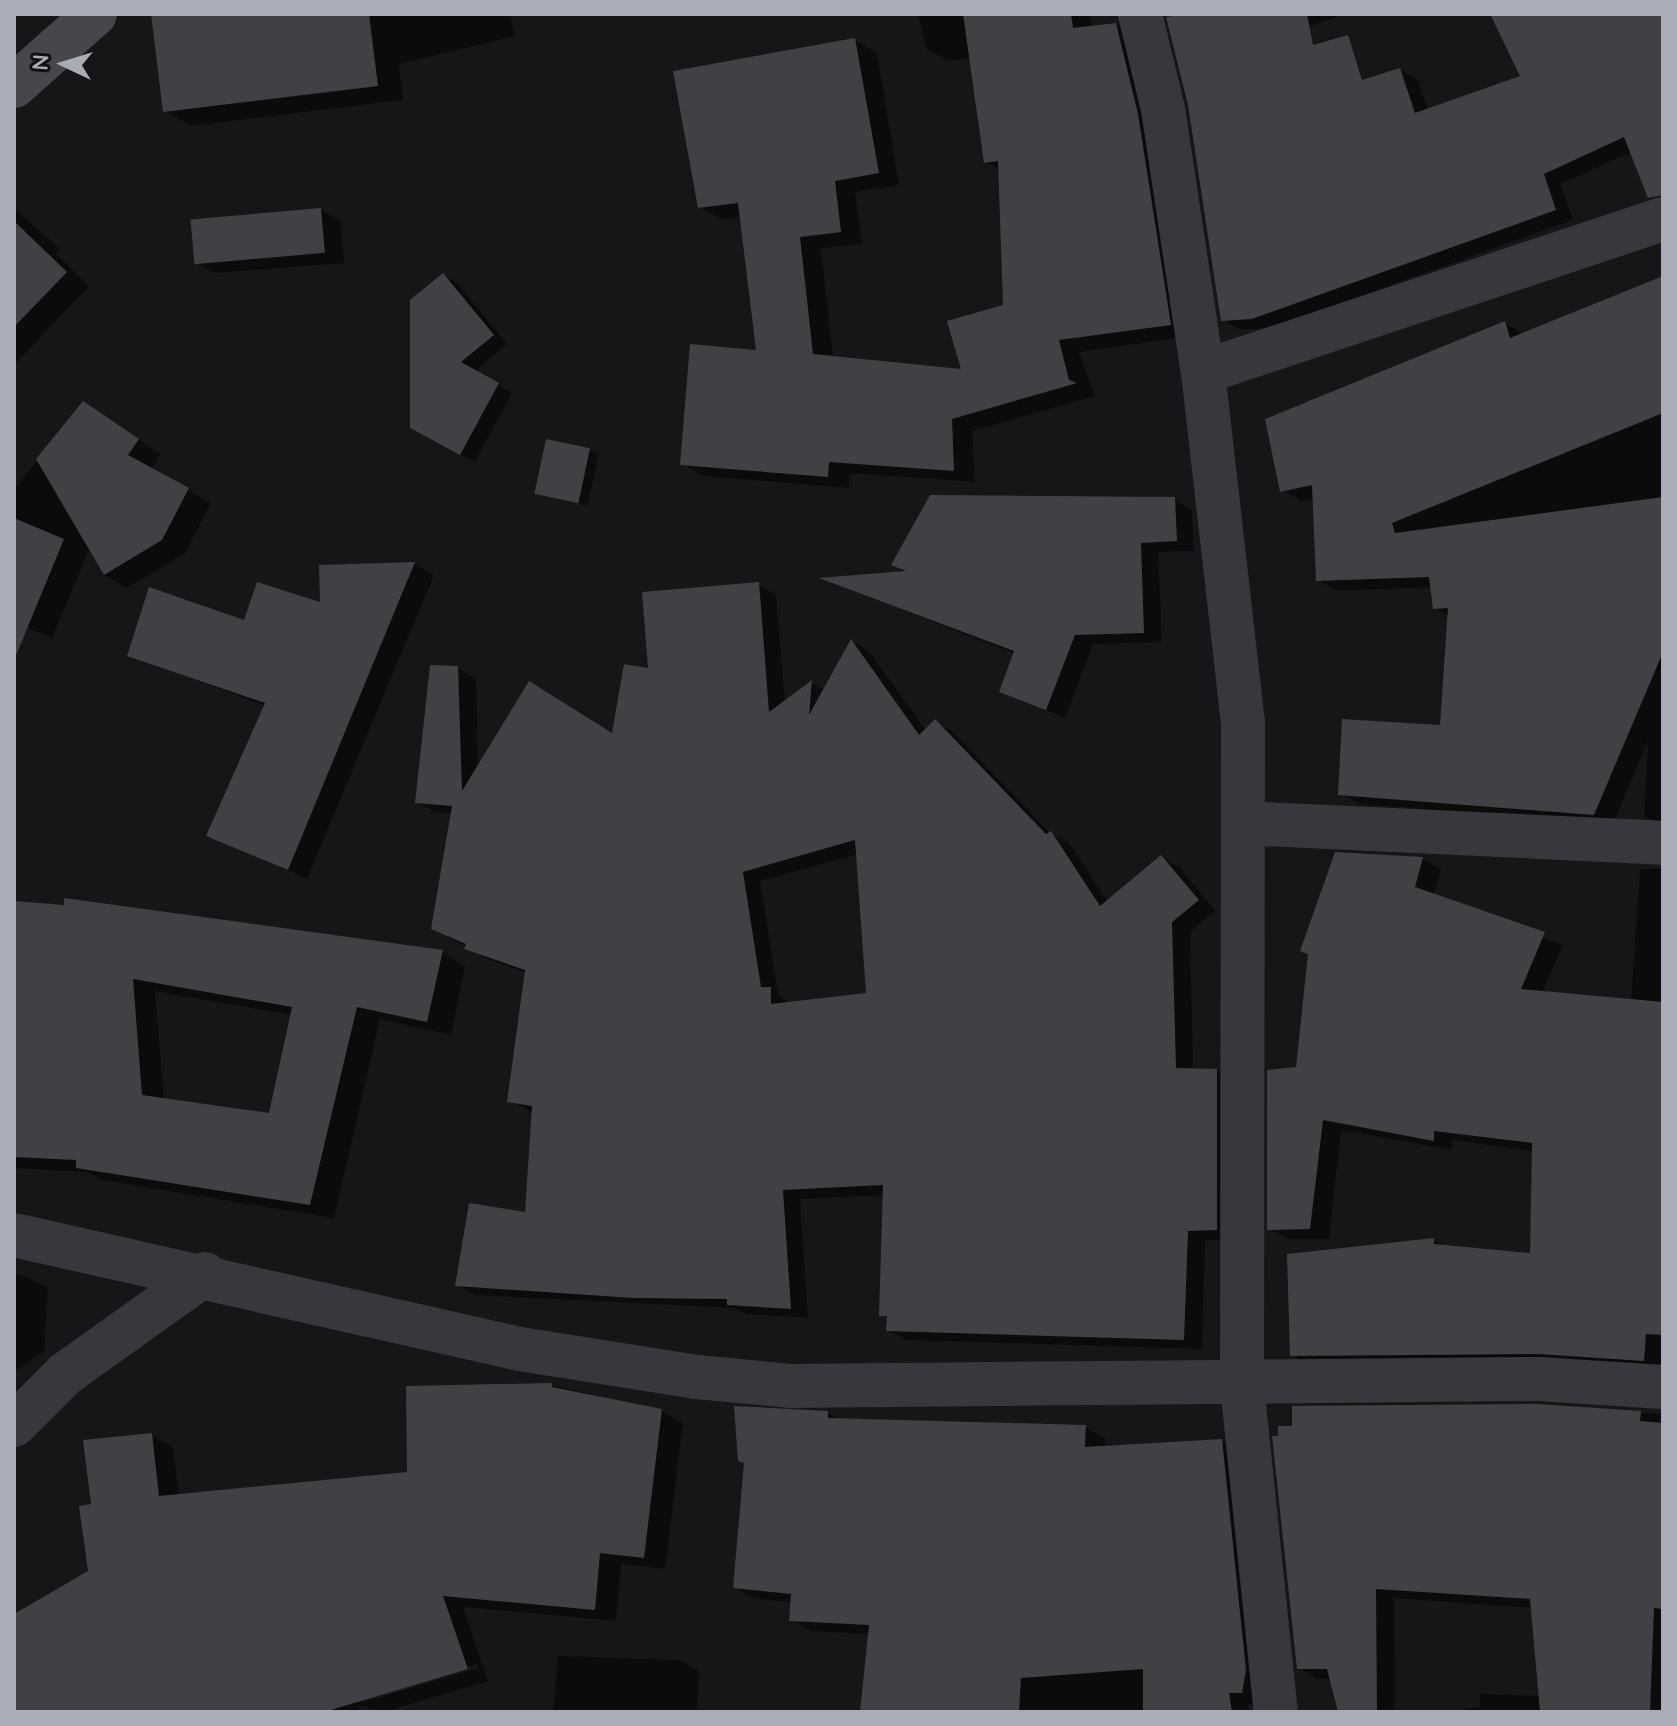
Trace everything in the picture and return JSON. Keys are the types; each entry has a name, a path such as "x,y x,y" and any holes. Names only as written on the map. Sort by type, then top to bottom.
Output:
{"main road":[{"path":"14,86 95,14"}],"street":[{"path":"1140,14 1163,109 1203,372 1243,722 1242,1385 1276,1712"},
{"path":"1203,372 1663,219"},
{"path":"1243,823 1663,843"},
{"path":"14,1235 205,1274 520,1349 697,1377 790,1386 1242,1385 1539,1379 1663,1387"},
{"path":"14,1425 65,1374 205,1274"}],"building":[{"path":"151,14 369,14 378,86 163,112"},
{"path":"963,14 1071,14 1073,28 1116,23 1138,114 1171,325 1059,340 1069,380 1077,383 952,419 954,471 829,462 828,477 680,465 690,344 756,350 738,203 698,208 673,71 855,38 879,173 835,181 841,232 800,237 813,354 961,369 947,321 1003,305 998,161 984,163"},
{"path":"1190,14 1307,14 1313,45 1348,35 1362,80 1400,68 1415,113 1520,76 1490,14 1663,14 1663,195 1648,198 1624,137 1544,174 1556,210 1252,319 1221,321 1188,105 1166,17"},
{"path":"321,208 325,253 194,264 190,219"},
{"path":"14,221 67,272 14,327"},
{"path":"443,273 494,335 461,362 499,383 460,455 410,428 410,300"},
{"path":"1663,276 1663,413 1392,523 1395,533 1663,497 1663,652 1594,815 1338,795 1342,719 1440,725 1448,608 1433,609 1429,577 1316,581 1312,485 1280,492 1265,419 1505,321 1510,338"},
{"path":"83,401 139,439 128,455 189,488 162,540 104,575 36,459"},
{"path":"546,439 590,448 578,503 534,494"},
{"path":"930,495 1175,497 1177,541 1141,543 1144,633 1075,635 1046,710 999,692 1014,651 819,578 906,571 891,565"},
{"path":"14,518 64,539 15,658 14,657"},
{"path":"415,562 288,870 206,836 265,703 127,656 149,587 244,620 257,582 320,602 319,565"},
{"path":"759,582 769,712 812,680 809,715 851,639 919,735 935,719 1046,834 1051,831 1100,906 1161,855 1199,900 1172,922 1176,1068 1217,1069 1217,1230 1188,1231 1184,1340 886,1331 887,1316 879,1316 883,1185 783,1190 791,1309 727,1305 727,1299 633,1298 455,1286 469,1203 525,1212 532,1106 507,1102 525,970 464,949 466,944 431,929 452,806 415,803 430,665 458,666 462,791 529,681 612,733 624,664 648,668 642,592","holes":["855,840 866,993 771,1004 771,987 761,987 743,872"]},
{"path":"1335,852 1423,857 1415,887 1545,932 1521,989 1663,1002 1663,1335 1646,1334 1644,1361 1539,1354 1290,1356 1287,1254 1434,1238 1434,1244 1530,1253 1532,1143 1434,1131 1434,1141 1323,1120 1310,1229 1267,1230 1267,1070 1296,1067 1308,954 1300,951"},
{"path":"64,898 443,950 427,1022 357,1007 310,1205 76,1168 76,1160 14,1157 14,901 64,905","holes":["133,979 292,1007 269,1113 142,1095"]},
{"path":"552,1383 552,1387 662,1409 644,1558 600,1553 595,1610 443,1596 468,1669 324,1712 14,1712 14,1614 88,1571 79,1506 91,1504 83,1440 152,1433 159,1496 407,1472 406,1386"},
{"path":"1538,1404 1641,1411 1640,1421 1663,1423 1663,1609 1654,1608 1650,1712 1540,1712 1530,1599 1376,1589 1377,1712 1338,1712 1327,1669 1297,1669 1272,1436 1278,1436 1278,1426 1292,1426 1292,1406"},
{"path":"734,1406 828,1411 828,1418 1086,1425 1085,1447 1222,1439 1246,1670 1242,1693 1229,1693 1232,1712 1143,1712 1143,1669 1021,1678 1019,1712 860,1712 869,1625 789,1621 791,1594 733,1588 744,1463 738,1461"}]}
